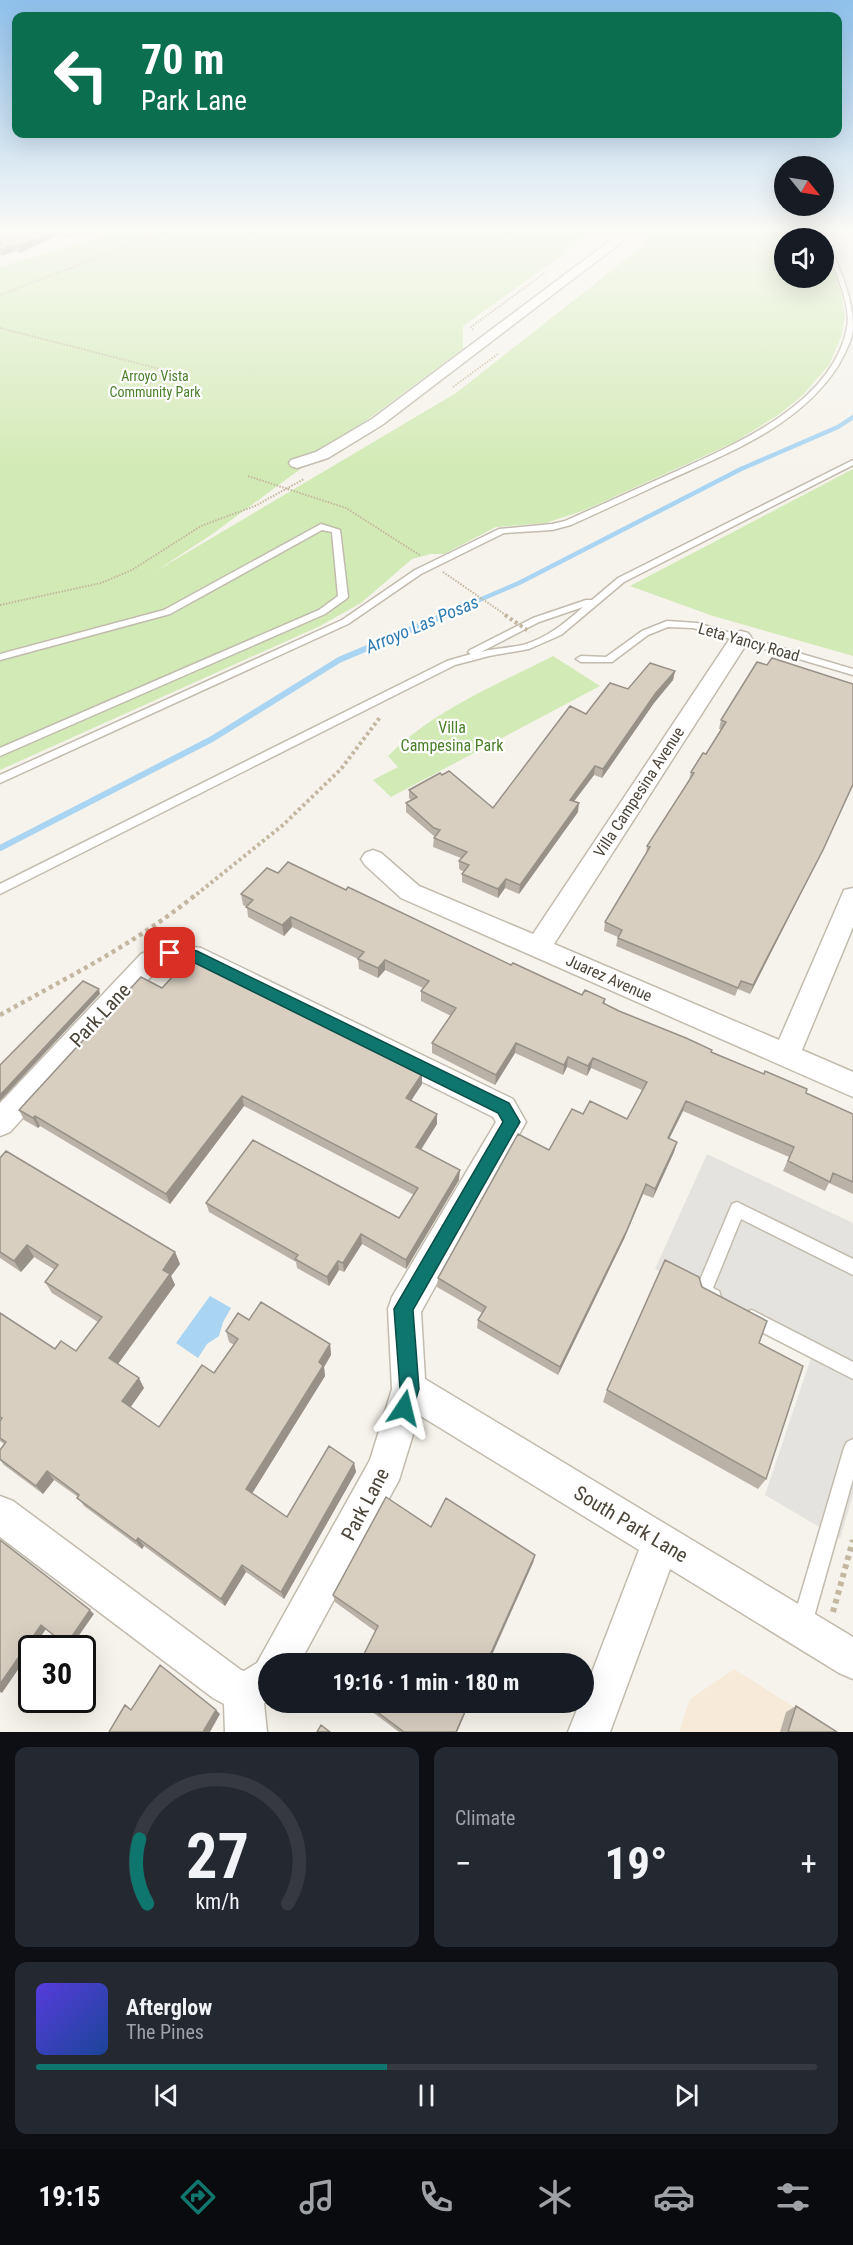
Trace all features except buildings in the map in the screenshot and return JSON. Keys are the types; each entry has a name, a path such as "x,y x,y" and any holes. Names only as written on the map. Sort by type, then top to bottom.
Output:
{"street":[{"path":"297,463 322,455 376,422 525,310"},
{"name":"Villa Campesina Avenue","path":"538,947 741,637"},
{"name":"Juarez Avenue","path":"373,859 410,892 853,1085"},
{"path":"786,1055 853,897"},
{"name":"Park Lane","path":"0,1123 150,961 170,953 192,955 504,1108 512,1122 404,1309 410,1389 387,1467 283,1653"},
{"name":"South Park Lane","path":"410,1389 826,1643"},
{"path":"0,1514 227,1684 256,1685 246,1732"},
{"path":"589,1732 661,1542"}],"lane":[{"path":"0,779 345,622 433,564 502,531 552,527 568,523 738,446 793,412 818,389 837,360 851,326 850,310"},
{"path":"451,663 488,653 526,648 558,633 621,580 853,462"},
{"path":"0,657 166,612 321,527 336,530 343,597 322,612 0,752"},
{"path":"0,889 536,620 597,599"},
{"name":"Leta Yancy Road","path":"581,659 608,660 645,633 667,624 694,625 741,637 853,672"},
{"path":"853,1267 737,1209 703,1292 853,1371"},
{"path":"826,1643 853,1448"}],"path":[{"path":"0,328 164,370 164,375 136,392"},
{"path":"248,476 346,508 433,564 530,632"},
{"path":"0,605 101,583 132,570 201,526 255,506 289,488"},
{"path":"0,1015 98,961 168,917 283,825 341,769 403,687"},
{"path":"826,1643 853,1540"}],"shaded area":[{"path":"707,1154 853,1223 853,1495 840,1539 765,1495 813,1352 655,1269"},
{"path":"734,1669 834,1732 679,1732 690,1699"}],"green space":[{"name":"Arroyo Vista Community Park","path":"0,310 486,310 463,326 463,349 211,535 156,571 456,393 562,310 844,310 845,317 841,337 829,365 802,396 778,415 733,443 585,510 546,523 496,527 444,554 431,554 412,559 361,603 320,626 0,770"},
{"path":"853,469 853,656 713,616 630,586"},
{"name":"Villa Campesina Park","path":"553,656 600,686 391,797 373,780 398,767 388,756 425,725 488,688"}],"water":[{"path":"210,1296 231,1308 223,1322 219,1336 207,1344 198,1358 176,1343"}],"waterway":[{"name":"Arroyo Las Posas","path":"442,616 519,583 741,469 838,427 853,417"},
{"name":"Arroyo Las Posas","path":"0,848 212,739 339,660 445,615"}],"route":[{"path":"170,953 192,955 504,1108 512,1122 415,1285 404,1309 410,1389 404,1408"}]}
